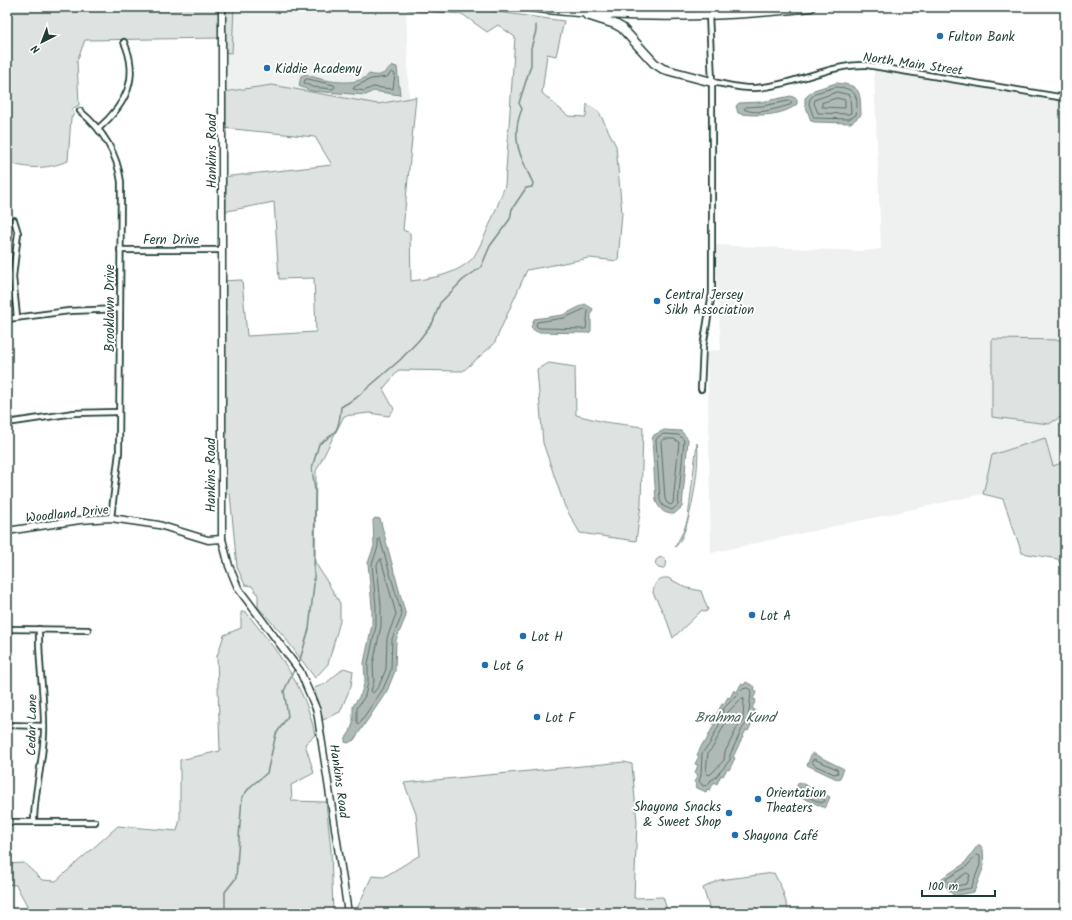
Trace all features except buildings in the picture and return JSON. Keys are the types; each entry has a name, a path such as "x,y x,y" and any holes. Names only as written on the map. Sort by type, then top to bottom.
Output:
{"highway":[{"path":"530,7 637,14 811,7"},
{"path":"565,10 594,17 619,26 654,63 663,69 712,82"}],"main road":[{"name":"Hankins Road","path":"222,7 222,539 229,566 238,588 300,671 317,711 348,913"},
{"name":"Woodland Drive","path":"7,531 80,520 111,518 159,525 208,540 222,539"}],"street":[{"path":"701,389 703,347 712,293 712,82 709,11"},
{"path":"99,128 119,108 129,87 130,62 124,42"},
{"name":"North Main Street","path":"712,82 743,88 762,87 843,67 866,65 1065,98"},
{"name":"Brooklawn Drive","path":"80,111 99,128 113,151 119,172 120,309 118,466 111,518"},
{"path":"14,220 18,233 13,277 17,317"},
{"name":"Fern Drive","path":"120,250 222,250"},
{"path":"7,319 69,311 120,309"},
{"path":"7,423 74,414 119,412"},
{"path":"7,629 88,630"},
{"name":"Cedar Lane","path":"34,822 34,803 43,750 44,726 39,629"},
{"path":"7,725 44,726"},
{"path":"7,822 95,822"}],"shaded area":[{"path":"7,7 234,7 232,53 222,52 222,38 85,40 77,61 79,105 72,109 74,114 71,118 68,161 53,166 38,168 15,165 7,162"},
{"path":"234,7 406,7 409,98 378,104 272,85 226,92 226,52 232,53"},
{"path":"406,7 461,7 564,21 556,56 547,54 542,93 568,116 586,117 587,104 599,112 616,146 622,213 618,261 589,258 527,270 494,344 463,371 399,370 383,389 394,409 389,416 369,413 344,416 316,471 315,562 340,603 340,621 328,664 315,678 283,635 258,607 258,595 252,586 245,585 237,567 230,494 222,494 221,281 242,280 247,336 316,332 314,278 279,279 274,202 222,212 222,177 332,165 315,137 223,128 223,92 272,85 378,104 416,97 403,230 410,233 411,281 443,275 458,269 471,260 475,255 490,225 505,185 515,37 498,25 487,32 462,14 407,10"},
{"path":"874,70 1065,101 1065,340 992,339 992,417 1049,424 1065,414 1065,462 1053,467 1045,438 992,455 983,494 711,553 707,351 721,350 715,245 861,251 881,249"},
{"path":"992,339 1065,340 1065,414 1049,424 992,417"},
{"path":"549,363 575,367 576,415 604,422 643,427 641,505 636,541 580,533 565,507 543,443 537,369"},
{"path":"1045,438 1053,466 1065,462 1065,573 1058,559 1022,553 1003,499 983,494 992,455"},
{"path":"697,443 698,452 696,481 690,514 685,529 680,540 675,547 684,530 688,518"},
{"path":"659,558 663,558 665,559 665,567 659,568 656,565 656,561"},
{"path":"668,578 687,588 701,591 708,610 705,612 702,610 673,638 666,618 653,593 654,586 657,581"},
{"path":"241,612 246,612 279,655 305,700 311,717 315,735 305,744 314,773 291,785 292,801 326,802 331,850 333,913 31,913 16,885 7,884 7,864 24,863 42,880 56,881 118,826 177,831 180,819 180,760 220,751 217,656 224,635 241,628"},
{"path":"344,668 353,671 351,686 340,712 323,720 314,688 325,684"},
{"path":"624,762 632,764 637,822 634,898 663,897 668,913 355,913 372,876 384,877 420,855 416,814 404,783"},
{"path":"774,873 782,889 789,913 711,913 703,888 719,880"}],"water":[{"path":"393,66 397,67 400,95 373,91 366,95 311,91 299,86 301,76 306,74 330,81 348,82 357,81 369,74 381,75"},
{"path":"836,83 851,86 858,91 860,95 861,115 851,123 811,121 805,104 805,98 814,90"},
{"path":"791,96 797,99 797,104 778,113 763,115 742,114 738,113 736,106 739,103 761,102"},
{"path":"585,304 593,309 591,313 591,331 589,333 537,332 531,328 534,319 563,315"},
{"path":"664,430 681,431 688,439 682,507 674,514 663,511 656,501 652,439 654,435"},
{"path":"375,518 380,519 406,616 396,640 395,671 387,691 354,740 348,743 345,742 345,739 350,732 353,723 353,706 361,694 365,681 364,663 372,625 368,563 374,546 373,520"},
{"name":"Brahma Kund","path":"746,682 755,687 754,690 757,691 753,699 756,700 752,708 755,710 752,718 754,719 748,731 746,730 733,757 735,758 729,770 727,769 723,776 721,775 717,784 714,782 710,790 707,789 706,792 695,787 697,784 694,782 698,775 695,773 698,765 695,764 699,756 697,755 703,743 705,743 722,704 724,704 728,697 730,698 734,690 737,692 741,684 744,685"},
{"path":"812,753 844,769 839,780 807,765"},
{"path":"799,782 830,797 825,808 793,793"},
{"path":"978,845 980,845 983,849 984,866 974,892 954,896 942,882 942,878 964,864"}],"waterway":[{"path":"299,663 309,629 314,584 315,490 312,468 319,444 336,430 341,407 356,398 400,360 419,340 433,322 440,303 463,280 481,267 490,246 510,219 512,209 526,188 532,187 533,183 518,147 517,129 518,119 522,109 519,103 531,65 531,48 536,31 536,25"},
{"path":"225,913 225,892 236,878 242,797 251,786 267,773 276,734 288,716 284,691 294,670"}],"place":[{"name":"Fulton Bank","path":"940,36"},
{"name":"Kiddie Academy","path":"267,68"},
{"name":"Central Jersey Sikh Association","path":"657,301"},
{"name":"Lot A","path":"752,615"},
{"name":"Lot H","path":"523,636"},
{"name":"Lot G","path":"485,665"},
{"name":"Lot F","path":"537,717"},
{"name":"Orientation Theaters","path":"758,799"},
{"name":"Shayona Snacks & Sweet Shop","path":"729,813"},
{"name":"Shayona Café","path":"735,835"}]}
